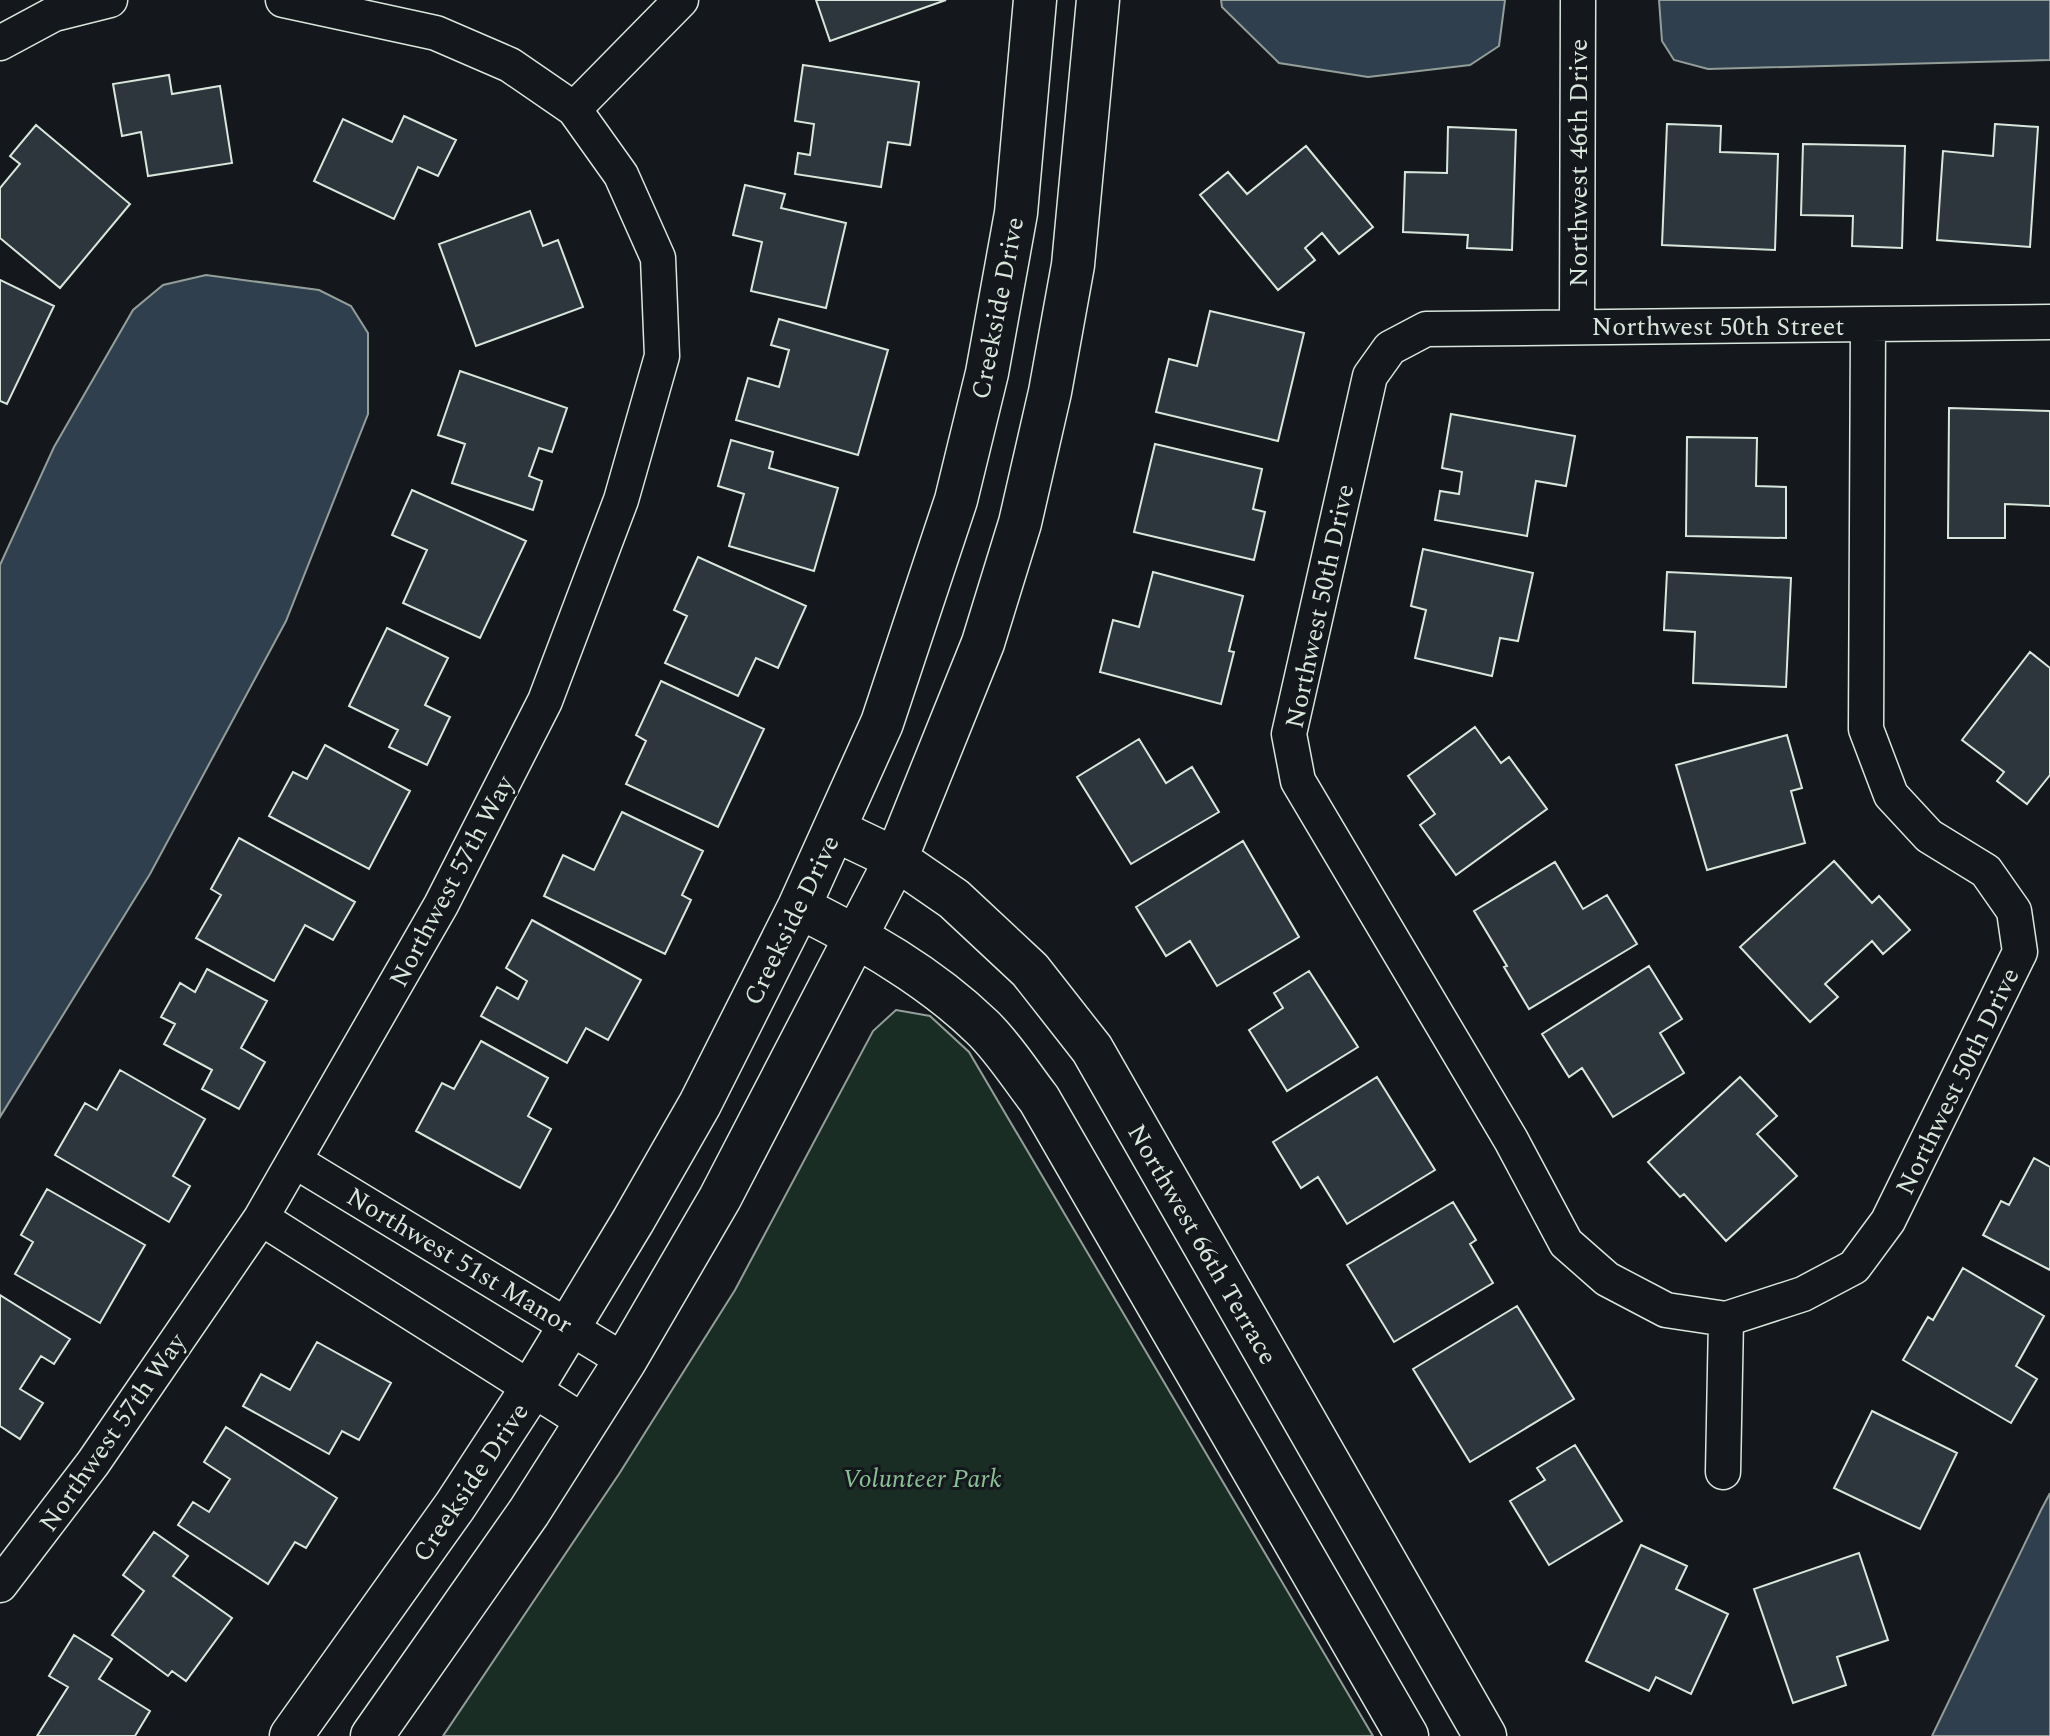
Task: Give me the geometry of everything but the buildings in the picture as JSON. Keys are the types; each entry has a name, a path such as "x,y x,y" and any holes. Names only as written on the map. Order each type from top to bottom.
{"street":[{"path":"0,43 54,14 110,0"},
{"name":"Northwest 57th Way","path":"0,1585 93,1463 261,1218 441,905 545,701 621,500 662,356 658,258 621,175 574,109 510,65 436,33 283,0"},
{"path":"574,109 681,0"},
{"name":"Creekside Drive","path":"291,1736 402,1584 532,1388 633,1221 700,1104 799,907 882,723 915,632 956,500 987,373 1016,213 1035,0"},
{"path":"372,1736 529,1512 625,1361 720,1198 896,859 983,643 1023,508 1050,392 1073,265 1098,0"},
{"name":"Northwest 46th Drive","path":"1577,327 1578,0"},
{"name":"Northwest 50th Street","path":"1390,348 1426,329 2050,322"},
{"name":"Northwest 50th Drive","path":"1390,348 1370,376 1289,734 1298,781 1511,1140 1566,1243 1607,1279 1666,1310 1726,1319 1803,1294 1854,1267 1888,1221 2020,952 2014,911 1986,871 1929,836 1891,795 1866,729 1868,325"},
{"name":"Northwest 66th Terrace","path":"835,830 896,859 954,899 1030,970 1092,1049 1485,1736"},
{"path":"799,907 858,937 920,975 984,1029 1039,1099 1407,1736"},
{"name":"Northwest 51st Manor","path":"295,1161 625,1361"},
{"path":"261,1218 586,1423"},
{"path":"1723,1472 1726,1319"}],"green space":[{"name":"Volunteer Park","path":"896,1010 930,1016 969,1052 1373,1736 443,1736 619,1474 735,1290 873,1031"}],"water":[{"path":"1221,0 1505,0 1499,46 1470,65 1368,77 1279,63 1222,7"},
{"path":"1659,0 2050,0 2050,60 1708,69 1674,60 1662,41"},
{"path":"206,275 319,290 351,306 368,333 368,414 286,621 150,874 0,1117 0,565 54,447 133,310 163,285"},
{"path":"2050,1493 2050,1736 1932,1736 2041,1510"}]}
